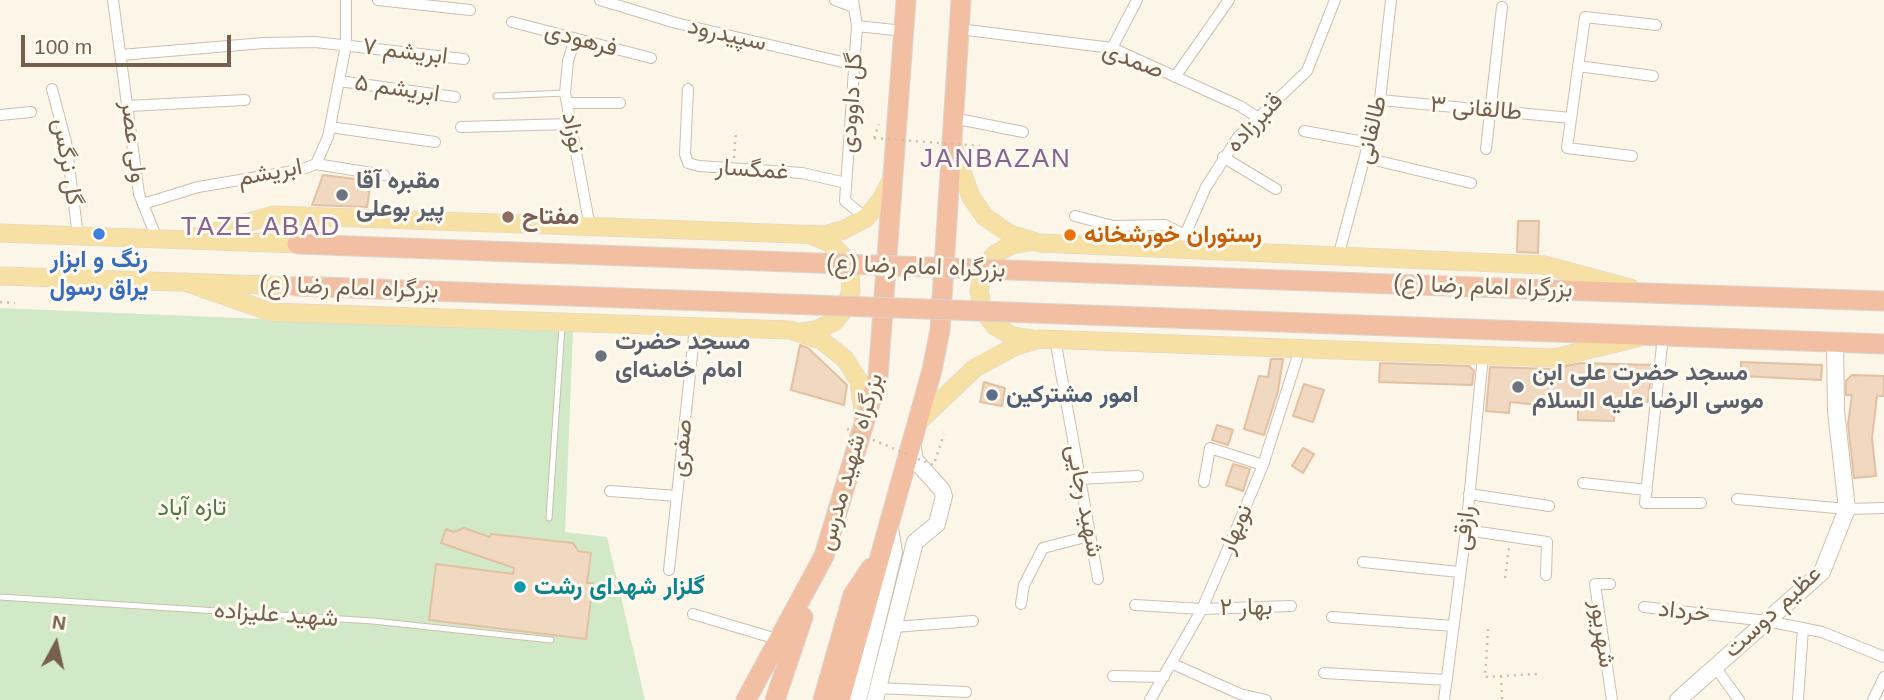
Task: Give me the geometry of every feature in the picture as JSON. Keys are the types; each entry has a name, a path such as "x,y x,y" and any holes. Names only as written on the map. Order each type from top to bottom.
{"highway":[{"name":"بزرگراه شهید مدرس","path":"746,700 824,556 854,434 880,364 906,0"},
{"path":"840,700 914,431 941,320 961,0"},
{"name":"بزرگراه امام رضا (ع)","path":"297,244 1528,289 1883,298"},
{"name":"بزرگراه امام رضا (ع)","path":"295,286 1884,344"},
{"path":"775,700 824,556"},
{"path":"823,700 853,595 878,559"}],"main road":[{"name":"بزرگراه امام رضا (ع)","path":"953,128 960,169 981,213 1004,230 1040,243 1186,243 1338,257 1544,265 1647,293"},
{"path":"802,235 839,232 866,218 885,194 895,164"},
{"name":"بزرگراه امام رضا (ع)","path":"185,240 274,215 802,235"},
{"name":"بزرگراه امام رضا (ع)","path":"0,233 297,244"},
{"path":"793,331 816,330 834,322 846,306 852,287 849,267 839,251 822,239 802,235"},
{"path":"1040,243 1015,243 994,255 981,275 979,295 985,314 998,329 1016,337 1050,339"},
{"name":"بزرگراه امام رضا (ع)","path":"0,276 295,286"},
{"name":"بزرگراه امام رضا (ع)","path":"185,282 271,312 793,331"},
{"path":"793,331 831,346 852,368 864,404 854,434"},
{"name":"بزرگراه امام رضا (ع)","path":"914,431 975,368 1016,346 1050,339 1554,358 1654,336"}],"street":[{"name":"ولی عصر","path":"113,0 139,194 157,239"},
{"name":"ابریشم","path":"144,204 198,187 300,170 316,164 330,127 346,45 346,0"},
{"path":"378,0 470,10"},
{"name":"سپیدرود","path":"601,0 633,5 855,65"},
{"path":"835,0 853,3 857,26"},
{"path":"1112,48 1137,0"},
{"path":"1175,77 1229,0"},
{"name":"قنبرزاده","path":"1186,243 1193,210 1223,157 1257,117 1307,71 1335,0"},
{"name":"طالقانی","path":"1338,257 1380,100 1391,0"},
{"path":"1486,149 1502,7"},
{"path":"1632,156 1567,148 1585,17 1656,25"},
{"name":"فرهودی","path":"512,22 651,58"},
{"name":"گل داوودی","path":"866,218 845,201 857,26 904,31"},
{"name":"صمدی","path":"959,29 1112,48 1257,117"},
{"name":"نوزاد","path":"575,39 568,61 566,98 590,227"},
{"name":"ابریشم ۷","path":"121,55 264,43 314,42 464,59"},
{"path":"1578,66 1653,76"},
{"name":"ابریشم ۵","path":"339,81 455,97"},
{"name":"گل نرگس","path":"51,89 66,142 78,236"},
{"name":"غمگسار","path":"688,89 685,154 688,163 802,173 846,183"},
{"path":"566,98 620,103"},
{"path":"128,106 245,100"},
{"name":"طالقانی ۳","path":"1380,100 1571,118"},
{"path":"0,114 31,112"},
{"path":"461,127 570,124"},
{"path":"330,127 435,142"},
{"path":"953,128 1023,132"},
{"path":"1304,131 1369,143"},
{"path":"1223,157 1276,189"},
{"path":"1366,158 1471,183"},
{"path":"316,164 384,175"},
{"path":"1075,216 1113,226 1165,225 1186,243"},
{"name":"صفری","path":"669,570 695,327"},
{"path":"1654,336 1645,503 1700,503"},
{"name":"شهید رجایی","path":"1050,339 1089,536 1094,547 1098,579"},
{"name":"عظیم دوست","path":"1678,700 1822,572 1847,509 1836,411 1835,342"},
{"name":"نوبهار","path":"1150,700 1202,609 1263,465 1300,349"},
{"name":"رازقی","path":"1444,700 1466,530 1483,356"},
{"path":"914,431 914,457 944,496 937,524 915,542 877,694 966,692"},
{"path":"1204,482 1210,448 1263,465"},
{"path":"1079,480 1138,476"},
{"path":"1583,483 1647,490"},
{"path":"610,491 677,496"},
{"path":"1469,494 1549,506"},
{"path":"1737,499 1847,509 1883,505"},
{"path":"858,700 895,549 888,521"},
{"path":"1466,530 1547,542 1546,575"},
{"path":"1021,604 1024,585 1043,548 1089,536"},
{"path":"1363,562 1459,572"},
{"name":"شهریور","path":"1610,584 1595,584 1612,700"},
{"name":"بهار ۲","path":"1135,605 1202,609 1291,606"},
{"name":"خرداد","path":"1644,607 1767,621 1803,628 1822,632 1884,657"},
{"path":"692,614 780,640"},
{"path":"1332,617 1454,626"},
{"path":"894,627 973,621"},
{"path":"1798,700 1803,628"},
{"path":"1173,663 1240,694 1266,700"},
{"path":"1715,667 1739,700"},
{"path":"1324,673 1447,680"},
{"path":"1113,676 1164,677"},
{"path":"1873,700 1884,677"}],"lane":[{"path":"496,96 566,98"},
{"path":"549,518 562,322"},
{"name":"شهید علیزاده","path":"0,597 373,621 551,640"}],"path":[{"path":"733,168 736,130"},
{"path":"874,138 980,146 978,173"},
{"path":"0,302 15,303"},
{"path":"854,434 933,465 944,434"},
{"path":"1505,578 1510,537"},
{"path":"1488,629 1485,677 1538,674"},
{"path":"1501,676 1503,700"}],"green space":[{"name":"تازه آباد","path":"0,308 573,332 565,532 607,537 645,700 0,700"}],"building":[{"name":"مقبره آقا پیر بوعلی","path":"323,175 371,181 367,207 312,205"},
{"path":"1518,221 1539,221 1538,253 1517,252"},
{"path":"800,345 808,348 847,385 844,405 791,390"},
{"path":"1271,359 1283,359 1278,391 1264,435 1244,429 1259,376 1268,377"},
{"path":"1741,362 1822,365 1821,380 1741,376"},
{"path":"1380,363 1469,366 1474,371 1472,385 1379,382"},
{"path":"1580,363 1652,365 1648,402 1614,402 1614,421 1578,420 1578,409 1510,402 1509,413 1486,411 1490,367 1554,369"},
{"path":"1852,375 1884,376 1884,396 1877,396 1872,438 1876,476 1854,478 1848,424 1852,395 1846,395 1846,381"},
{"name":"امور مشترکین","path":"984,382 1005,388 1002,406 980,402"},
{"path":"1304,384 1324,390 1313,422 1293,416"},
{"path":"1217,425 1233,430 1228,445 1212,440"},
{"path":"1303,448 1314,454 1303,473 1292,466"},
{"path":"1233,464 1250,469 1243,491 1226,485"},
{"path":"464,528 490,537 491,534 573,543 578,551 591,553 587,583 593,583 586,639 429,620 436,564 513,574 514,568 441,543 446,529 454,532"}],"place":[{"name":"مقبره آقا پیر بوعلی","path":"342,195"},
{"name":"مفتاح","path":"508,217"},
{"name":"رنگ و ابزار یراق رسول","path":"99,234"},
{"name":"رستوران خورشخانه","path":"1070,235"},
{"name":"مسجد حضرت امام خامنه‌ای","path":"601,356"},
{"name":"مسجد حضرت علی ابن موسی الرضا علیه السلام","path":"1518,387"},
{"name":"امور مشترکین","path":"992,395"},
{"name":"گلزار شهدای رشت","path":"520,587"}],"district":[{"name":"JANBAZAN","path":"996,160"},
{"name":"TAZE ABAD","path":"261,228"}]}
